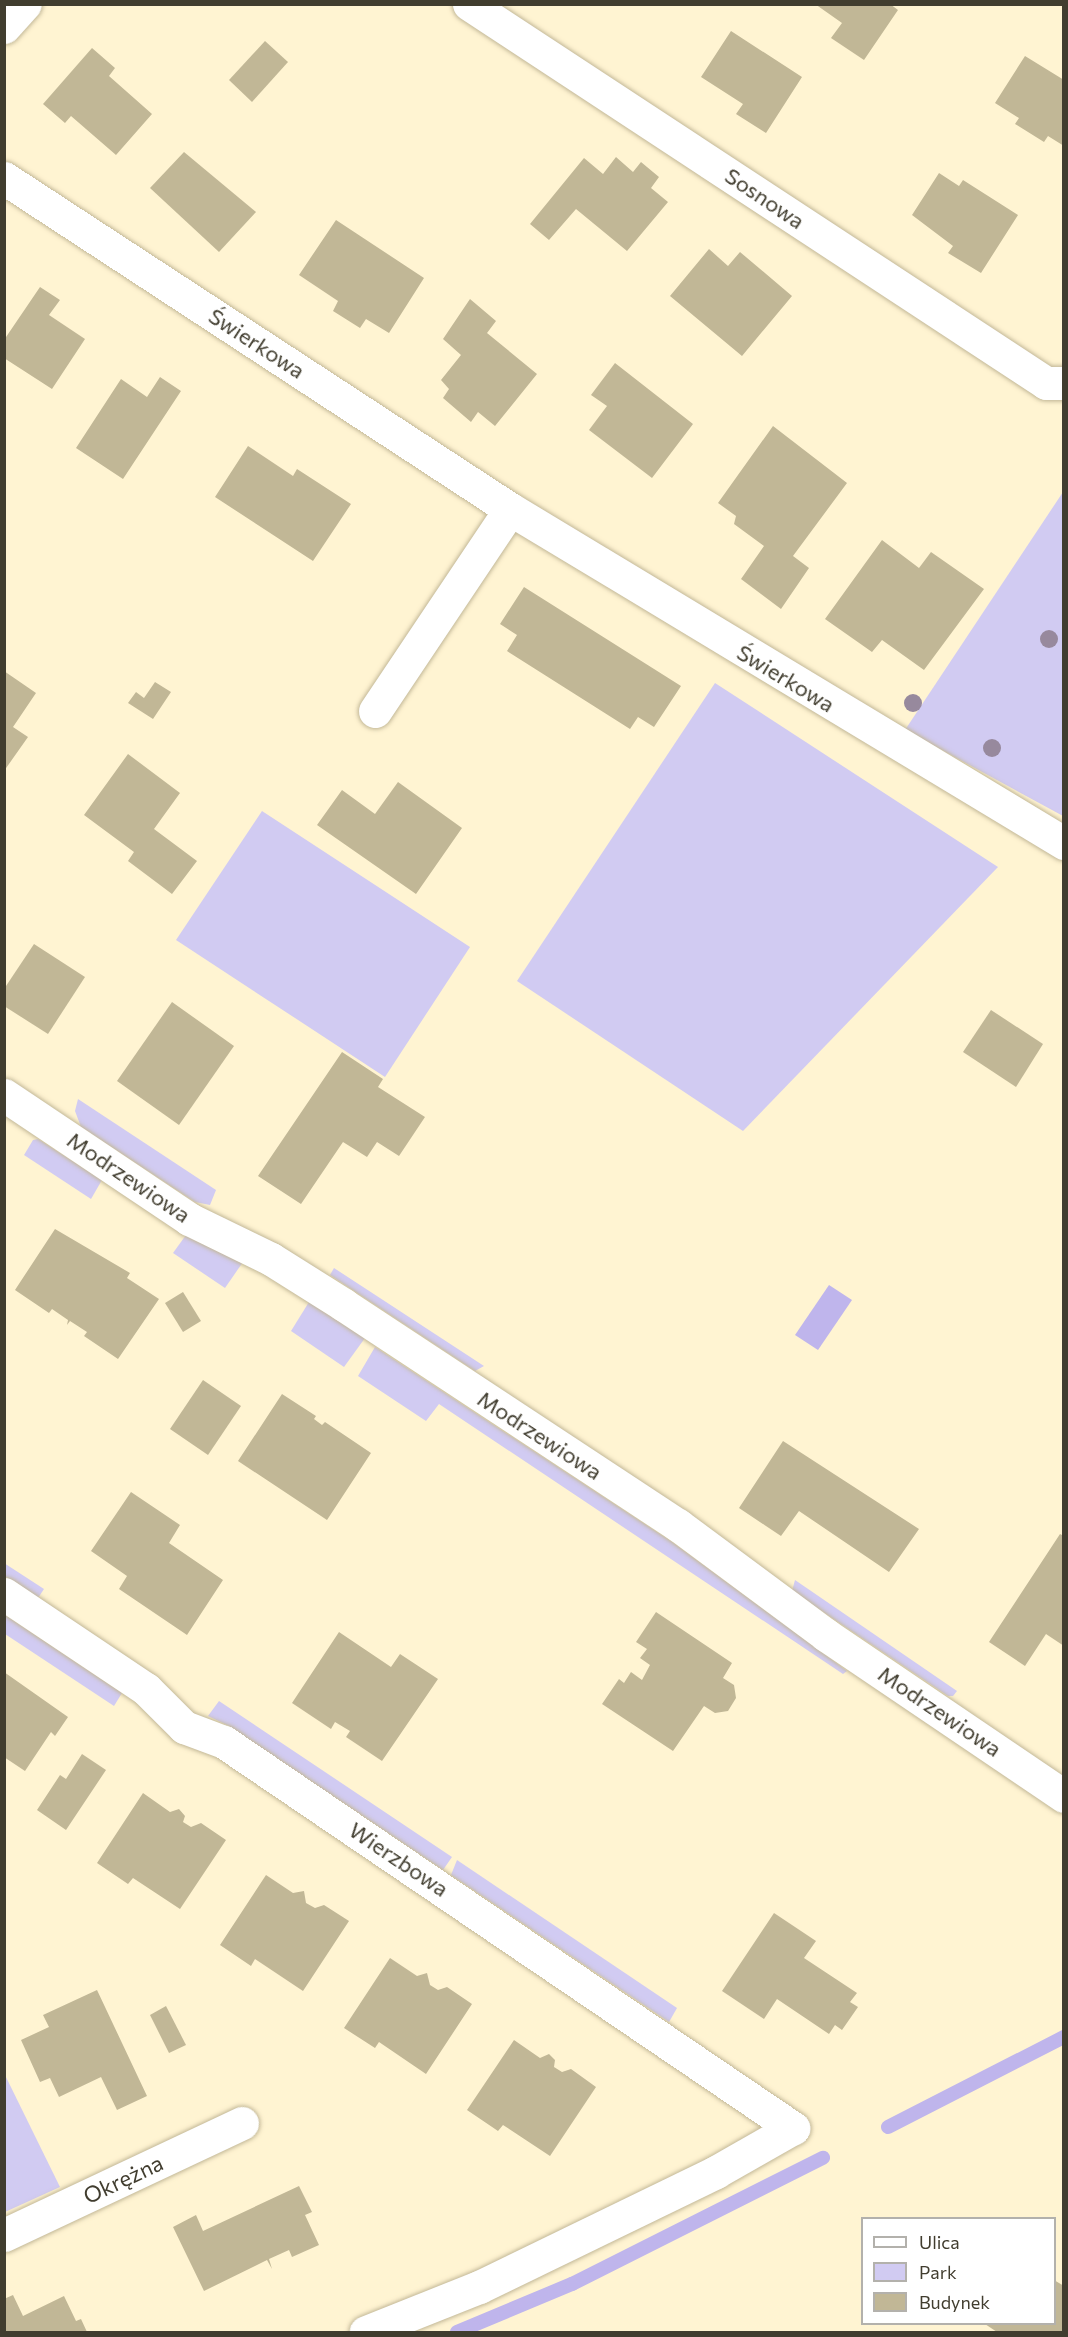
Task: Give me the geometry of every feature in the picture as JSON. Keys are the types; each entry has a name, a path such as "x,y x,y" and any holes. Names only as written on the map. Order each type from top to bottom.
{"street":[{"path":"4,27 25,4"},
{"name":"Sosnowa","path":"469,4 1046,383 1064,383"},
{"name":"Świerkowa","path":"4,178 510,509 1064,843"},
{"path":"375,711 510,509"},
{"name":"Modrzewiowa","path":"4,1095 189,1219 270,1259 678,1525 826,1635 1064,1796"},
{"name":"Wierzbowa","path":"4,1594 146,1689 184,1727 224,1742 793,2128 716,2172 479,2287 366,2332"},
{"name":"Okrężna","path":"4,2235 242,2123"}],"green space":[{"path":"1063,492 1063,816 905,730"},
{"path":"715,683 998,867 743,1131 517,981"},
{"path":"262,811 470,947 385,1077 176,940"},
{"path":"78,1099 216,1190 210,1205 195,1202 81,1127 75,1111"},
{"path":"38,1139 102,1180 91,1199 24,1155 33,1140"},
{"path":"186,1235 243,1262 225,1288 173,1253"},
{"path":"334,1268 484,1366 475,1371 330,1275"},
{"path":"309,1302 365,1338 344,1367 291,1331"},
{"path":"375,1347 672,1542 847,1671 843,1674 439,1404 426,1421 358,1376"},
{"path":"4,1563 44,1589 38,1598 5,1576"},
{"path":"795,1580 957,1691 953,1696 948,1696 792,1591"},
{"path":"5,1615 122,1693 114,1706 5,1634"},
{"path":"219,1701 452,1857 443,1870 229,1726 208,1716"},
{"path":"457,1860 677,2008 669,2022 451,1875"},
{"path":"4,2073 60,2187 5,2212 4,2212"}],"shaded area":[{"path":"829,1285 852,1300 818,1350 795,1335"}],"building":[{"path":"815,4 890,4 898,10 864,60 831,38 842,23"},
{"path":"731,31 802,77 766,133 736,114 743,104 701,77"},
{"path":"265,41 288,62 252,102 229,80"},
{"path":"92,48 115,68 109,76 152,114 116,155 71,116 65,123 43,104"},
{"path":"1025,56 1064,80 1064,146 1048,136 1044,142 1015,124 1019,118 995,103"},
{"path":"184,152 256,212 219,252 150,188"},
{"path":"616,157 633,172 641,162 659,177 651,188 668,202 627,251 576,209 549,240 530,224 584,158 603,174"},
{"path":"939,173 959,186 963,180 1018,215 981,273 948,253 953,246 912,215"},
{"path":"336,220 424,278 389,333 366,319 360,328 333,311 338,301 299,275"},
{"path":"709,249 728,266 740,252 792,296 742,356 670,296"},
{"path":"40,287 60,300 49,315 85,339 52,389 4,358 4,340"},
{"path":"470,299 496,321 487,333 537,374 495,426 478,412 471,422 443,398 449,389 441,380 461,355 443,339"},
{"path":"615,363 693,424 652,478 589,430 607,406 591,395"},
{"path":"160,377 181,391 123,479 76,448 121,379 147,397"},
{"path":"773,426 847,483 793,556 809,568 781,609 741,579 764,546 734,524 736,516 718,503"},
{"path":"248,446 293,476 297,469 351,504 313,561 215,497"},
{"path":"882,540 919,568 931,552 984,589 924,670 882,640 872,652 825,619"},
{"path":"524,587 681,686 654,727 638,717 630,729 507,651 517,635 500,624"},
{"path":"4,671 36,693 13,727 28,737 4,771"},
{"path":"155,682 171,692 153,719 128,703 136,692 144,698"},
{"path":"128,754 180,793 154,829 197,861 172,894 128,861 134,852 84,815"},
{"path":"398,782 462,828 416,894 317,825 342,790 375,814"},
{"path":"34,944 85,977 48,1034 4,1006 4,989"},
{"path":"172,1002 234,1046 179,1125 117,1081"},
{"path":"991,1010 1043,1044 1016,1087 963,1052"},
{"path":"342,1052 383,1079 378,1087 425,1117 399,1156 377,1142 367,1157 343,1142 301,1204 258,1176"},
{"path":"55,1229 130,1273 127,1278 159,1299 118,1359 84,1336 87,1332 70,1321 67,1325 68,1320 52,1309 49,1313 15,1290"},
{"path":"183,1292 201,1321 183,1332 165,1303"},
{"path":"203,1380 241,1406 208,1455 170,1429"},
{"path":"282,1394 316,1416 314,1419 322,1425 325,1422 371,1453 327,1520 238,1461"},
{"path":"783,1441 919,1529 889,1572 799,1511 781,1536 739,1508"},
{"path":"131,1492 180,1525 169,1543 223,1580 187,1635 119,1589 127,1576 91,1551"},
{"path":"1060,1534 1064,1536 1064,1646 1046,1634 1025,1666 989,1642"},
{"path":"656,1612 732,1663 723,1678 734,1685 736,1698 728,1711 715,1713 704,1706 673,1751 602,1704 619,1679 624,1683 631,1672 642,1680 650,1665 640,1658 647,1649 636,1642"},
{"path":"339,1632 391,1667 400,1654 438,1679 382,1761 346,1737 350,1731 335,1722 331,1729 292,1703"},
{"path":"4,1672 68,1717 55,1736 51,1732 25,1771 4,1757"},
{"path":"82,1754 106,1770 66,1830 37,1810 60,1775 66,1779"},
{"path":"143,1793 170,1812 179,1809 185,1816 183,1822 191,1827 201,1823 226,1840 180,1909 133,1878 128,1884 97,1863"},
{"path":"266,1875 293,1893 304,1891 306,1903 315,1908 324,1905 349,1921 303,1991 255,1959 251,1966 220,1945"},
{"path":"774,1913 816,1941 804,1958 857,1993 850,2002 858,2007 842,2030 835,2025 829,2034 777,1999 764,2019 722,1991"},
{"path":"390,1958 417,1976 427,1973 430,1985 438,1990 447,1987 472,2004 426,2074 379,2042 375,2048 344,2028"},
{"path":"97,1990 147,2096 117,2110 101,2077 59,2097 50,2078 40,2082 21,2040 49,2027 43,2015"},
{"path":"166,2006 186,2045 169,2053 150,2015"},
{"path":"514,2040 540,2058 549,2054 555,2060 554,2067 562,2072 571,2069 596,2087 550,2156 503,2125 498,2131 467,2110"},
{"path":"299,2186 312,2212 305,2215 319,2245 292,2257 289,2250 269,2259 272,2269 267,2260 204,2291 173,2227 196,2215 203,2231"},
{"path":"1056,2281 1064,2286 1064,2332 997,2332 986,2325 1056,2325"},
{"path":"13,2295 23,2316 64,2296 76,2321 81,2319 87,2332 4,2332 4,2299"}],"waterway":[{"path":"888,2127 1064,2037"},
{"path":"457,2332 572,2284 823,2158"}]}
